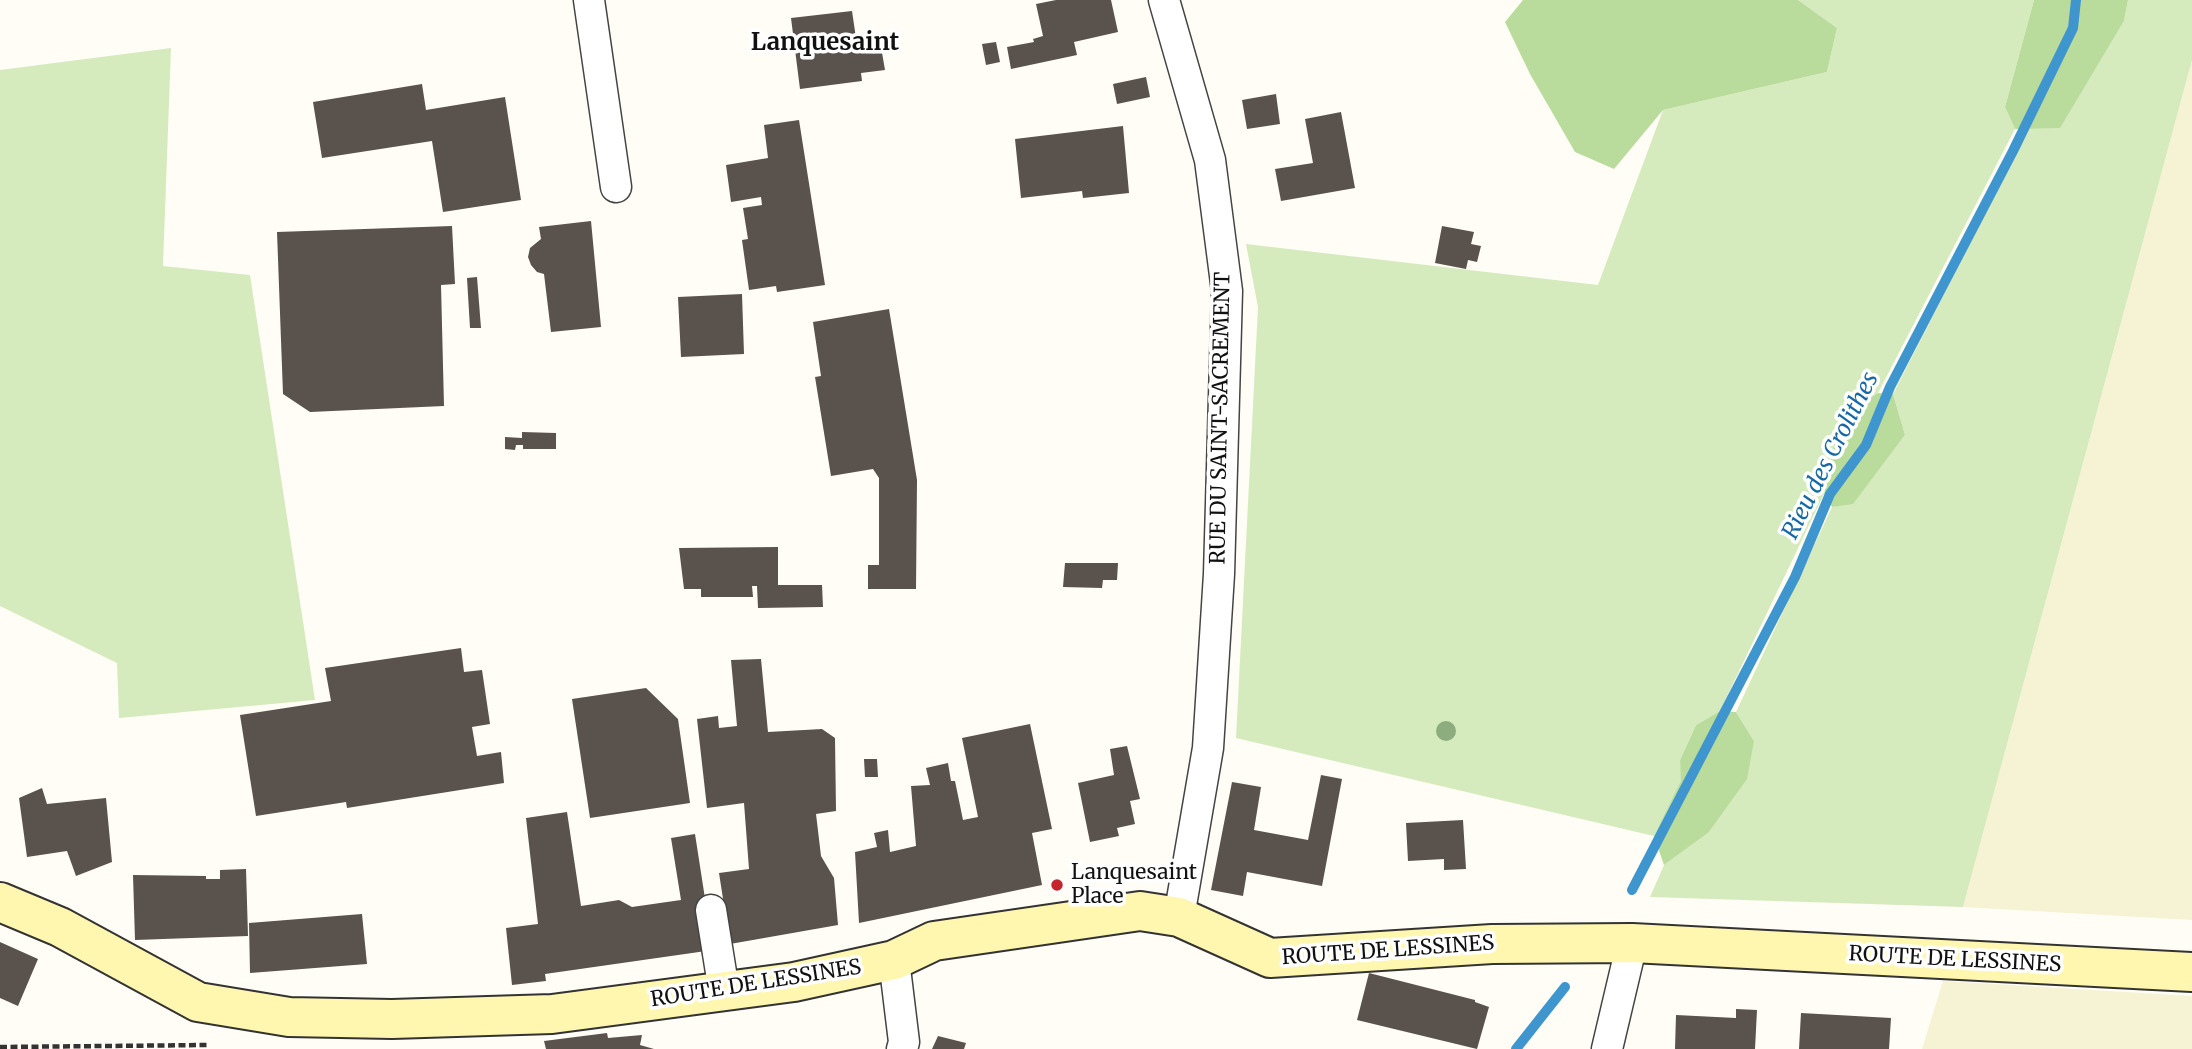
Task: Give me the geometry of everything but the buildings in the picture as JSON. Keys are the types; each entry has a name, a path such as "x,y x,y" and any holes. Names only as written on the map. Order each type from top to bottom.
{"main road":[{"name":"ROUTE DE LESSINES","path":"0,902 60,927 198,1002 289,1017 392,1019 552,1014 794,982 894,960 934,941 1140,911 1179,917 1270,958 1492,944 1632,943 2192,972"}],"street":[{"path":"589,0 616,187"},
{"name":"RUE DU SAINT-SACREMENT","path":"1164,0 1210,160 1227,291 1218,587 1208,748 1179,917"},
{"path":"711,910 723,992"},
{"path":"1607,1049 1632,943"},
{"path":"894,960 904,1042 902,1049"}],"path":[{"path":"0,1047 163,1044"}],"shaded area":[{"path":"2192,60 2192,920 1963,907"},
{"path":"1943,981 2192,996 2192,1049 1922,1049"}],"green space":[{"path":"1523,0 1798,0 1837,28 1827,72 1663,110 1614,169 1575,152 1530,74 1505,22"},
{"path":"1798,0 2034,0 2005,107 2015,129 1878,393 1855,407 1834,444 1824,494 1720,711 1696,725 1680,760 1682,781 1654,836 1236,738 1258,307 1246,244 1598,285 1663,110 1827,72 1837,28"},
{"path":"2034,0 2128,0 2124,21 2060,128 2015,129 2005,107"},
{"path":"2128,0 2192,0 2192,60 1963,907 1650,897 1664,865 1708,833 1754,741 1736,712 1832,507 1853,503 1905,435 1893,394 2029,128 2060,127 2124,21"},
{"path":"171,48 163,266 250,275 315,700 119,718 117,663 0,606 0,70"},
{"path":"1878,393 1893,394 1905,435 1853,504 1832,507 1824,494 1834,444 1855,407"},
{"path":"1720,711 1736,712 1754,741 1747,779 1708,833 1664,865 1654,836 1681,781 1680,760 1696,725"}],"waterway":[{"name":"Rieu des Crolithes","path":"1632,890 1795,577 1830,494 1866,445 1890,387 2013,151 2073,28 2076,0"},
{"name":"Rieu des Crolithes","path":"1516,1049 1565,987"}],"place":[{"name":"Lanquesaint Place","path":"1057,885"}],"district":[{"name":"Lanquesaint","path":"825,43"}]}
